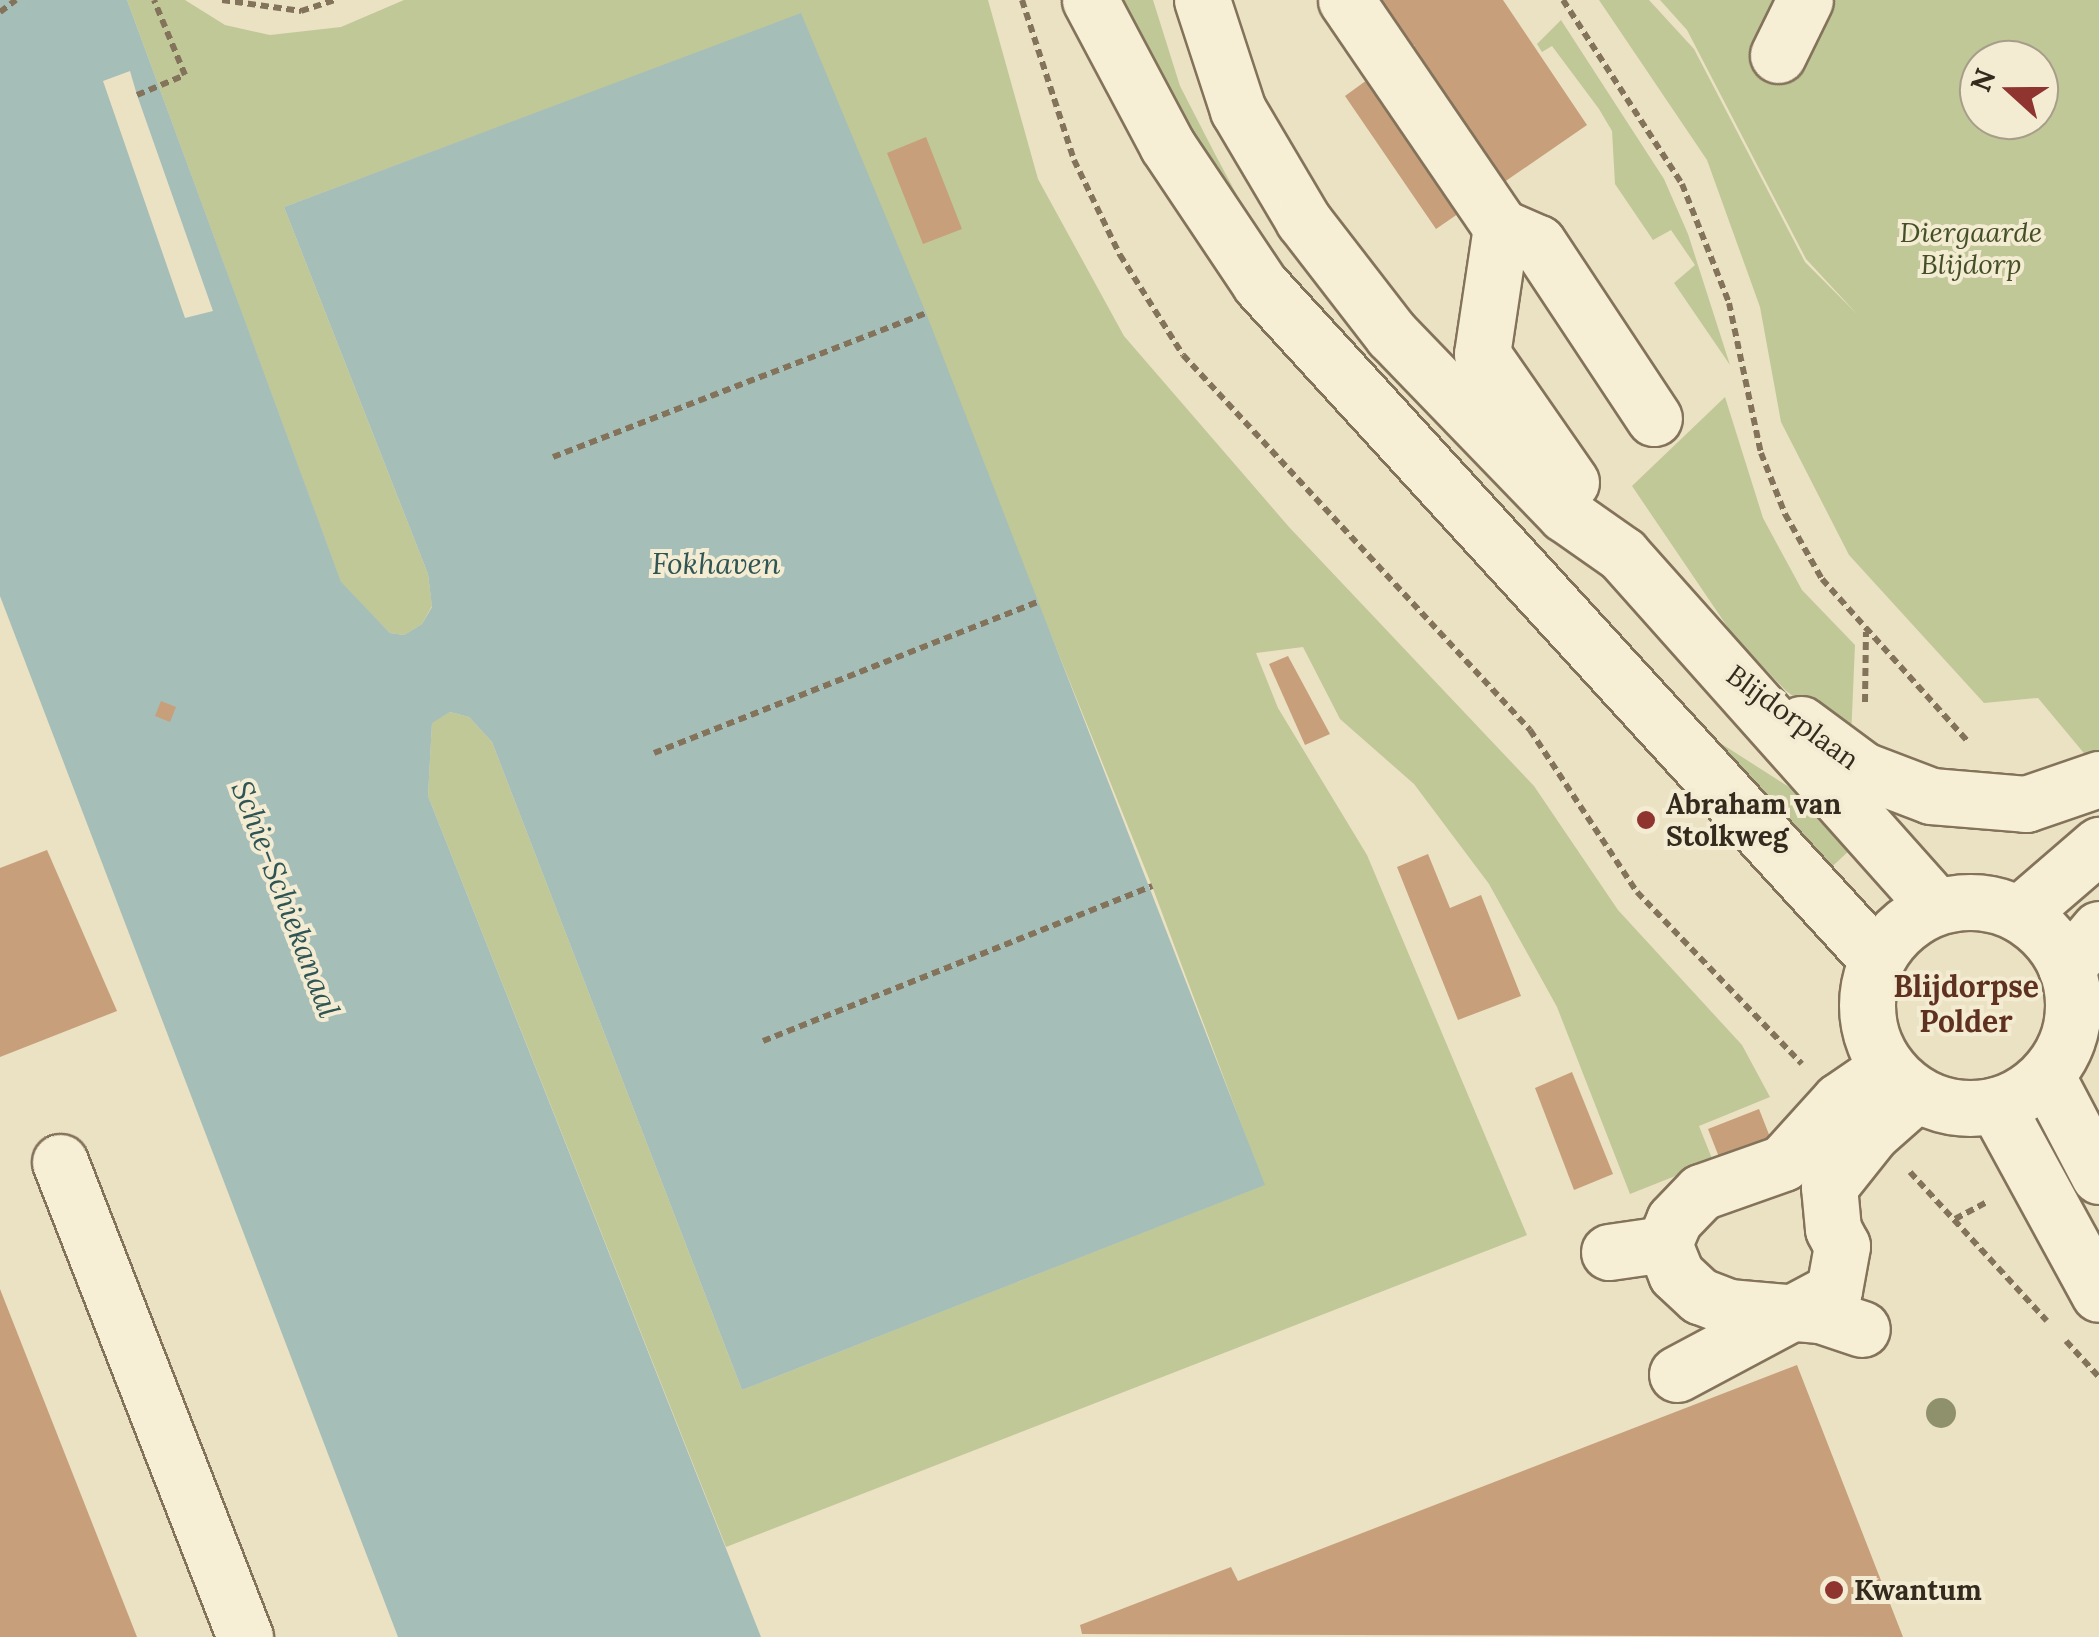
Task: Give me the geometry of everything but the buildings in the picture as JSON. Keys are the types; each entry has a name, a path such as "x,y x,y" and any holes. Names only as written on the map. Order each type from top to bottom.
{"street":[{"path":"1090,0 1167,145 1260,284 1876,958"},
{"path":"1202,0 1238,110 1303,220 1392,335 1565,514 1622,554"},
{"path":"1346,0 1502,228 1538,243 1654,418"},
{"path":"1778,55 1805,0"},
{"path":"1502,228 1482,354 1622,554 1936,906"},
{"name":"Blijdorplaan","path":"1718,662 1864,770 1931,796 2026,804 2099,779"},
{"path":"2020,914 2099,845"},
{"path":"1979,901 2020,914 2082,948 2071,1024 2046,1075 1996,1105 1969,1109 1902,1081 1866,1014 1876,958 1892,936 1936,906 1979,901"},
{"path":"2046,1075 2099,1176"},
{"path":"1819,1160 1842,1246 1871,1316 1728,1307 1700,1296 1676,1274 1664,1244 1674,1220 1701,1192 1783,1163 1819,1160 1856,1117 1902,1081"},
{"path":"1996,1105 2099,1294"},
{"path":"60,1162 245,1637"},
{"path":"1609,1252 1664,1244"},
{"path":"1677,1374 1834,1290 1842,1246"}],"path":[{"path":"0,12 16,0"},
{"path":"138,95 185,75 154,0"},
{"path":"222,0 284,10 335,0"},
{"path":"313,7 322,0"},
{"path":"1022,0 1074,160 1120,254 1183,355 1530,730 1637,892 1955,1219 2099,1376"},
{"path":"1563,0 1682,184 1730,303 1761,453 1822,579 2026,804"},
{"path":"553,457 926,312"},
{"path":"654,753 1040,601"},
{"path":"763,1040 1152,886"}],"green space":[{"path":"127,0 185,0 225,25 270,35 341,27 404,0 988,0 1038,179 1124,336 1289,527 1534,786 1618,910 1742,1045 1770,1097 1699,1126 1713,1161 1630,1194 1557,1007 1489,884 1414,784 1340,719 1303,647 1256,653 1278,708 1367,855 1527,1235 726,1547 428,796 432,722 450,712 469,717 492,742 742,1390 1264,1185 1152,886 801,14 284,207 428,574 432,606 422,624 404,635 390,633 341,583"},
{"path":"1123,0 1153,0 1180,86 1216,156 1260,238 1319,315 1703,732 1803,796 1852,848 1822,876 1324,344 1163,93"},
{"name":"Diergaarde Blijdorp","path":"1599,0 1649,0 1694,49 1805,262 1857,314 1806,259 1687,30 1660,0 2099,0 2099,752 2088,758 2038,698 1984,703 1849,555 1781,422 1760,307 1707,160"},
{"path":"1561,20 1664,179 1688,234 1730,365 1674,283 1695,265 1671,230 1653,240 1615,184 1612,131 1599,109 1552,46 1542,52 1537,44"},
{"path":"1725,397 1763,518 1802,590 1855,645 1851,738 1786,691 1733,635 1632,486"}],"water":[{"path":"0,0 127,0 341,582 390,633 404,635 422,624 432,607 428,574 284,207 801,13 926,313 1265,1185 742,1390 492,742 469,717 450,712 432,723 428,796 761,1637 398,1637 0,596"}],"pier":[{"path":"130,71 213,311 185,318 103,81"}],"place":[{"name":"Abraham van Stolkweg","path":"1646,820"},
{"name":"Kwantum","path":"1834,1590"}],"district":[{"name":"Blijdorpse Polder","path":"1966,1003"}],"water label":[{"name":"Fokhaven","path":"716,563"},
{"name":"Schie-Schiekanaal","path":"286,899"}]}
